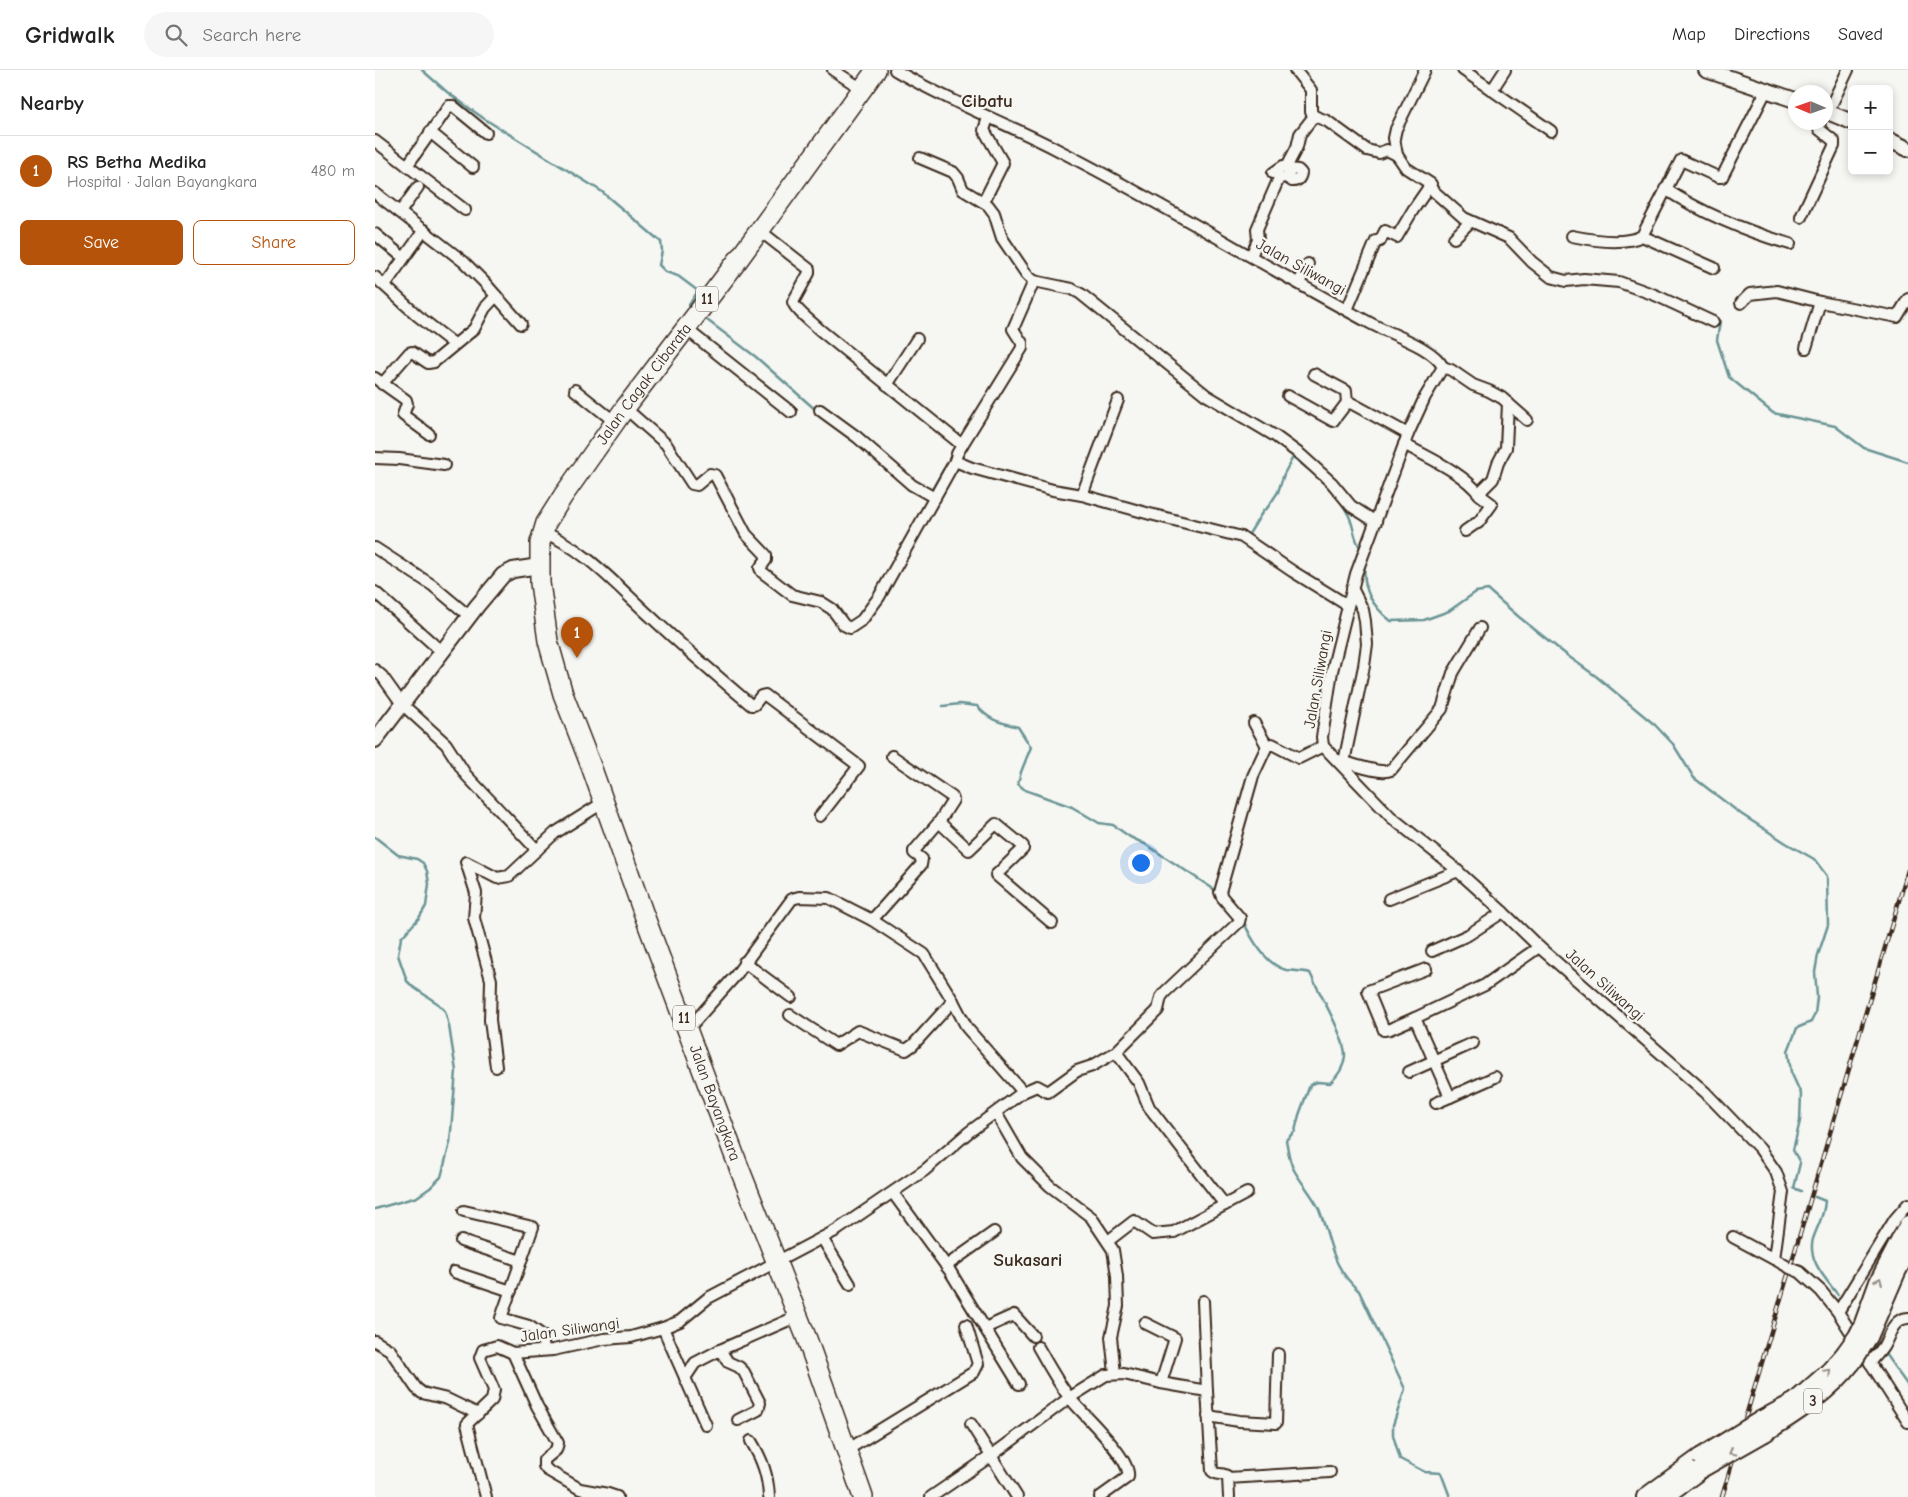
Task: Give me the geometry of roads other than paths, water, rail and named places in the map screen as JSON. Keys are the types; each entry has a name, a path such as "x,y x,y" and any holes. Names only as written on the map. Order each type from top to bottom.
{"highway":[{"name":"Jalan Cagak Cibarata","path":"543,532 563,496 620,415 738,260 876,70"},
{"name":"Jalan Bayangkara","path":"543,532 540,543 539,566 544,617 552,658 568,708 738,1165 798,1316 863,1497"}],"main road":[{"name":"3","path":"1865,1331 1878,1282 1908,1224"},
{"name":"3","path":"1645,1497 1763,1426 1829,1371 1849,1358 1857,1336 1865,1331 1908,1251"},
{"name":"3","path":"1664,1497 1699,1464"}],"street":[{"path":"833,70 862,89"},
{"name":"Jalan Siliwangi","path":"895,70 925,88 1057,149 1114,179 1347,310 1439,359 1443,367 1425,396 1406,439 1352,588 1332,671 1322,737 1323,746 1341,761 1371,798 1391,817 1458,871 1539,947 1705,1092 1760,1149 1776,1172 1783,1192 1774,1258"},
{"path":"1295,70 1311,90 1311,112 1314,116 1327,121 1367,150 1379,153 1387,150 1397,155 1407,168 1470,222 1509,238 1532,262 1551,277 1566,281 1584,279 1619,282 1655,295 1713,322"},
{"path":"1397,155 1394,138 1396,129 1425,70"},
{"path":"1463,70 1551,131"},
{"path":"1492,90 1505,70"},
{"path":"1706,70 1788,98"},
{"path":"1833,100 1849,70"},
{"path":"1573,236 1601,240 1635,239 1641,236 1681,160 1721,177 1766,90"},
{"path":"407,166 447,108 451,106 486,133"},
{"path":"1251,256 1258,240 1257,232 1265,207 1279,178 1287,171 1300,134 1314,116"},
{"path":"1833,117 1848,121"},
{"path":"983,201 1003,166 984,130 988,118"},
{"path":"1801,217 1834,146 1834,141 1819,130"},
{"path":"430,132 473,167"},
{"path":"375,141 465,210"},
{"path":"1893,142 1908,149"},
{"path":"920,158 953,172 967,194 983,201 993,213 1003,238 1027,275 1034,281 1081,294 1206,395 1275,436 1301,455 1332,483 1351,506 1376,522"},
{"path":"1273,173 1283,166 1287,171"},
{"path":"1347,310 1376,241 1380,241 1385,231 1397,237 1430,186"},
{"path":"400,212 418,187"},
{"path":"1665,189 1707,214 1757,234 1790,244"},
{"path":"375,193 464,262 521,324"},
{"path":"1456,235 1470,222"},
{"path":"424,230 379,282 417,316 454,344"},
{"path":"759,230 809,269 809,273 793,305 820,330 962,445"},
{"path":"375,234 399,254"},
{"path":"1641,236 1714,268"},
{"path":"1299,283 1308,264"},
{"path":"575,390 666,444 691,484 697,485 710,474 715,474 746,534 767,556 760,568 762,572 792,595 821,602 832,609 844,625 850,628 862,620 879,597 935,498 962,445 1022,348 1013,329 1034,281"},
{"path":"1741,303 1750,294 1777,291 1870,313 1897,317 1903,307"},
{"path":"429,434 403,415 407,404 406,400 379,381 411,352 428,363 433,363 474,329 485,308 496,296"},
{"path":"1806,348 1820,302"},
{"path":"685,328 791,412"},
{"path":"887,385 917,339"},
{"path":"1443,367 1489,391 1508,403 1527,420"},
{"path":"1289,396 1333,421 1347,403 1346,391 1314,374"},
{"path":"1082,495 1118,400"},
{"path":"1347,403 1353,404 1472,484 1492,504 1478,524 1465,531"},
{"path":"1481,495 1483,489 1493,479 1498,463 1506,448 1508,403"},
{"path":"820,410 857,437 912,485 935,498"},
{"path":"375,458 444,465"},
{"path":"955,461 972,468 1053,490 1082,495 1242,537 1291,571 1347,605"},
{"path":"543,532 565,542 607,576 690,653 751,705 754,705 761,696 765,695 859,766 820,816"},
{"path":"375,548 433,585 469,616"},
{"path":"375,740 469,616 505,573 519,568 539,566"},
{"path":"1352,588 1363,610 1367,644 1364,666 1341,761 1376,771 1385,772 1391,770 1442,709 1453,673 1480,628"},
{"path":"375,592 442,652"},
{"path":"375,670 382,676 402,704 446,744 466,775 537,850"},
{"path":"1254,723 1267,746"},
{"path":"688,1029 736,975 787,905 795,898 829,898 873,920 924,954 967,1028 1023,1092 1037,1086 1048,1092 1077,1071 1092,1066 1116,1052 1158,1010 1161,997 1165,992 1238,924 1239,918 1220,892 1253,776 1267,746 1272,744 1299,758 1323,746"},
{"path":"873,920 921,865 921,859 914,854 913,850 939,822 952,801 952,798 892,756"},
{"path":"496,1067 490,1020 491,980 474,918 476,893 466,862 497,878 509,876 555,834 604,802"},
{"path":"939,822 969,850 996,824 1023,846 996,875 1052,923"},
{"path":"1389,898 1458,871"},
{"path":"1432,951 1468,935 1503,912"},
{"path":"1426,969 1368,992 1384,1030 1415,1018 1485,985 1539,947"},
{"path":"744,962 791,997"},
{"path":"790,1015 836,1045 858,1032 906,1050 913,1045 953,1001"},
{"path":"1415,1018 1450,1097"},
{"path":"1409,1072 1473,1043"},
{"path":"1116,1052 1139,1083 1149,1107 1225,1205"},
{"path":"1436,1103 1495,1077"},
{"name":"Jalan Siliwangi","path":"486,1497 467,1424 493,1400 494,1393 480,1356 488,1347 497,1346 513,1352 544,1350 604,1339 631,1337 680,1321 708,1298 837,1230 893,1193 925,1170 969,1132 1023,1092"},
{"path":"996,1113 1022,1158 1050,1186 1091,1217 1113,1250 1117,1276 1118,1306 1111,1337 1115,1373"},
{"path":"893,1193 947,1266 1019,1384"},
{"path":"1108,1240 1134,1221 1150,1233 1168,1234 1247,1193"},
{"path":"1838,1312 1895,1219 1908,1204"},
{"path":"464,1211 533,1227 501,1318 529,1326 542,1335 544,1350"},
{"path":"947,1266 994,1232"},
{"path":"822,1238 849,1284"},
{"path":"1733,1238 1795,1270 1821,1291 1838,1312 1908,1422"},
{"path":"461,1241 521,1261"},
{"path":"454,1272 511,1291"},
{"path":"1203,1301 1212,1471 1216,1474 1226,1475 1228,1478 1330,1472"},
{"path":"985,1328 1014,1315 1033,1336"},
{"path":"685,1378 695,1363 798,1316"},
{"path":"1870,1363 1882,1348 1899,1320 1908,1318"},
{"path":"1145,1323 1173,1337 1175,1340 1161,1383"},
{"path":"847,1450 974,1372 978,1364 966,1325"},
{"path":"663,1328 706,1425"},
{"path":"375,1341 390,1350 416,1388 422,1393 447,1399 478,1414"},
{"path":"1038,1348 1069,1398 1113,1446 1128,1471 1127,1477 1099,1497"},
{"path":"720,1350 728,1362 739,1367 744,1372 760,1404 758,1410 738,1420"},
{"path":"513,1352 537,1406 558,1443 556,1450 544,1460 544,1466 547,1470 580,1490 617,1497"},
{"path":"1208,1416 1239,1421 1276,1423 1278,1354"},
{"path":"931,1497 991,1456 1069,1398 1106,1376 1115,1373 1124,1374 1207,1391"},
{"path":"971,1424 1017,1497"},
{"path":"751,1441 761,1458 765,1470 769,1497"},
{"path":"1228,1478 1229,1497"}],"waterway":[{"path":"422,70 447,92 483,118 601,191 661,242 662,251 659,265 666,272 678,276 698,291 689,305 692,307"},
{"path":"1384,155 1398,164"},
{"path":"703,317 756,357 817,411"},
{"path":"1714,318 1720,321 1717,340 1729,377 1773,413 1835,426 1864,448 1908,462"},
{"path":"1246,534 1249,534 1263,511 1278,492 1284,474 1293,457 1313,473"},
{"path":"930,493 948,464"},
{"path":"1317,476 1343,505 1351,520 1361,549"},
{"path":"1365,563 1365,581 1369,596 1378,609 1391,621 1424,620 1449,611 1476,592 1488,590 1519,617 1597,677 1655,725 1673,744 1694,778 1741,814 1814,859 1827,876 1828,925 1818,955 1815,972 1817,997 1815,1014 1811,1022 1797,1028 1788,1051 1791,1072 1801,1094 1800,1121 1793,1150 1800,1163 1794,1188 1801,1191"},
{"path":"943,706 960,704 977,706 991,718 1018,727 1031,747 1018,784 1025,790 1072,807 1099,823 1113,825 1218,892"},
{"path":"375,837 398,855 417,859 423,863 427,871 429,884 426,906 419,918 401,938 398,955 407,981 445,1011 456,1071 450,1143 441,1177 417,1197 375,1209"},
{"path":"1243,920 1254,942 1272,962 1286,970 1310,973 1341,1038 1345,1056 1342,1068 1330,1083 1317,1082 1310,1085 1295,1131 1286,1140 1290,1159 1292,1167 1319,1209 1337,1262 1342,1272 1359,1291 1405,1389 1393,1425 1393,1435 1400,1459 1425,1472 1441,1473 1450,1497"},
{"path":"1815,1197 1825,1201 1822,1216 1813,1239 1813,1254 1823,1276 1838,1295"},
{"path":"1883,1351 1908,1386"},
{"path":"419,1385 437,1392"}],"railway":[{"path":"1722,1497 1908,870"}],"place":[{"name":"RS Betha Medika","path":"577,658"}],"district":[{"name":"Cibatu","path":"987,101"},
{"name":"Sukasari","path":"1028,1260"}]}
